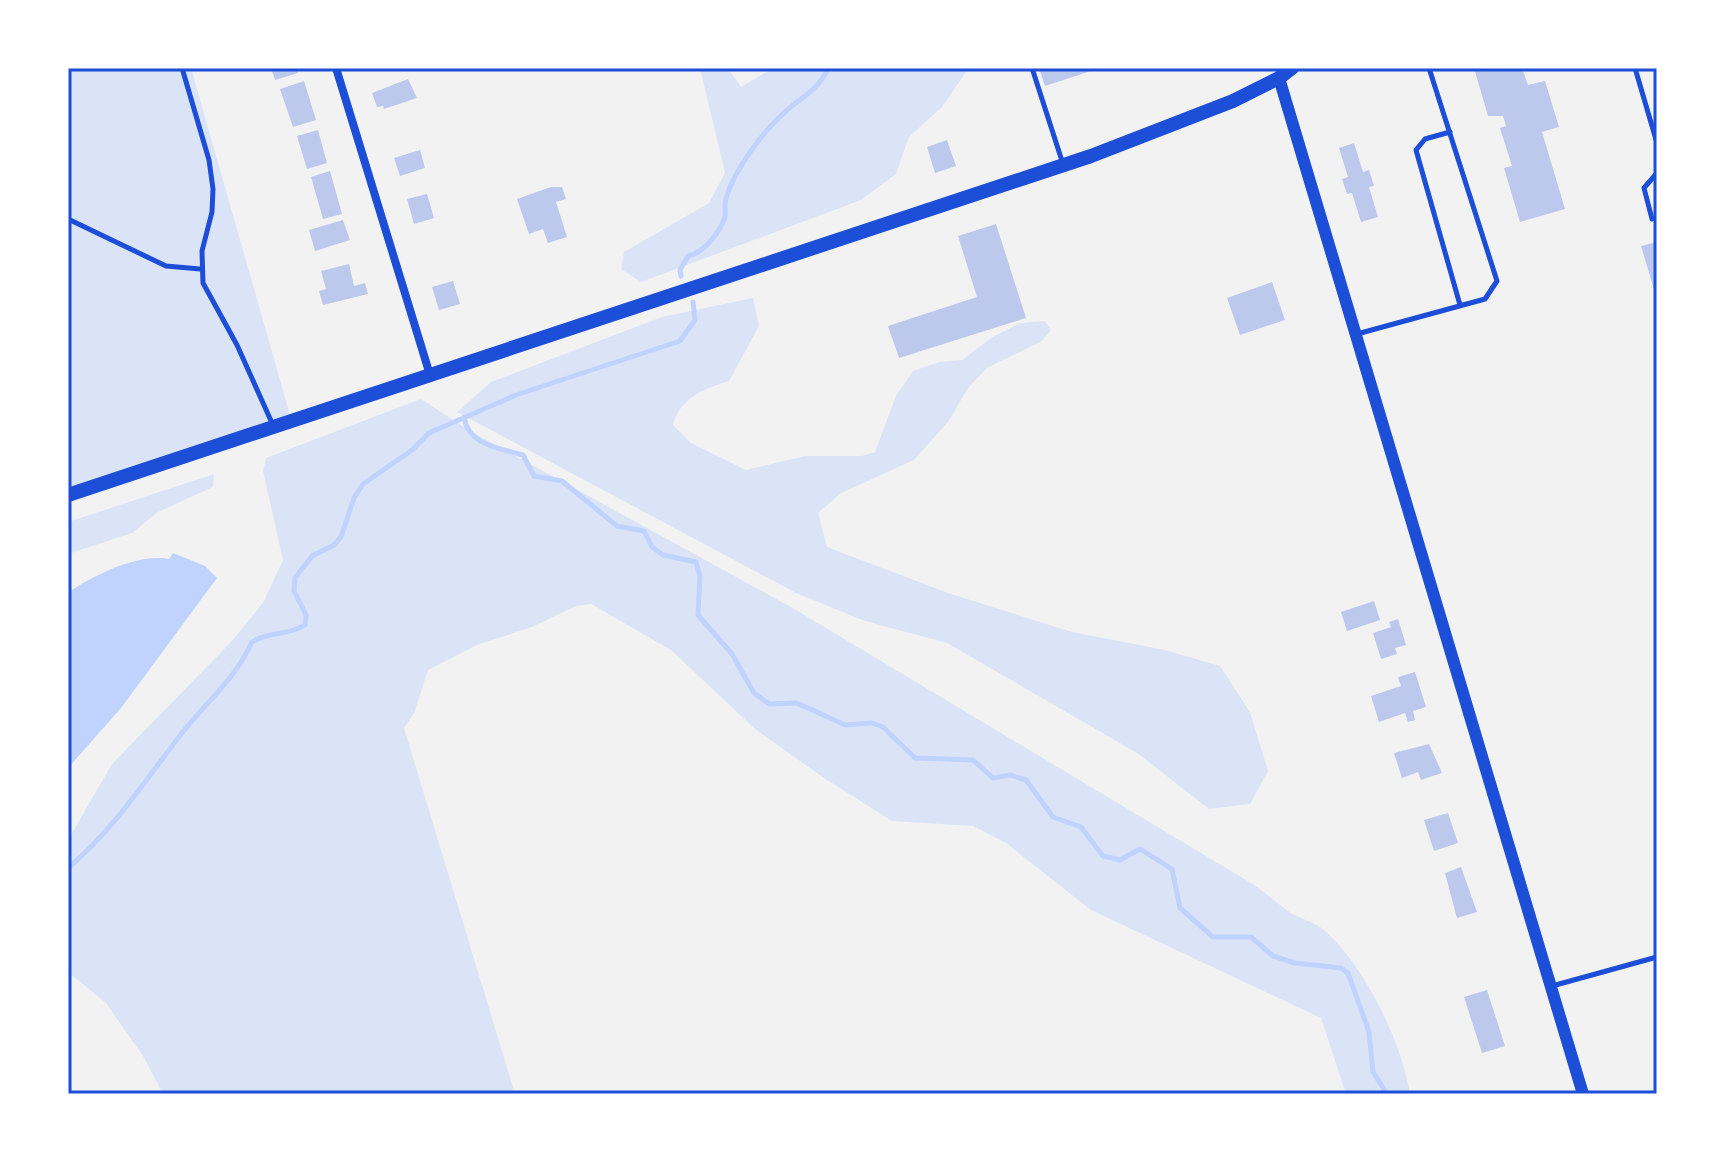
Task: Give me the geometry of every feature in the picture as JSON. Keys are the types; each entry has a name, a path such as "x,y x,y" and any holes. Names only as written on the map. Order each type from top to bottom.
{"main road":[{"path":"68,495 1063,165 1233,101 1277,73 1292,68"}],"street":[{"path":"336,68 430,375"},
{"path":"1277,73 1583,1094"}],"lane":[{"path":"182,68 209,160 213,189 212,212 200,269 206,293 237,345 274,428"},
{"path":"1032,68 1063,165"},
{"path":"1356,334 1485,299 1497,281 1429,68"},
{"path":"1635,68 1657,143"},
{"path":"1450,132 1425,139 1416,150 1460,305"},
{"path":"1652,219 1644,188 1657,173"},
{"path":"68,219 166,266 200,269"},
{"path":"1552,986 1657,957"}],"shaded area":[{"path":"68,68 191,68 292,422 68,495"},
{"path":"700,68 728,68 741,87 773,68 969,68 942,107 909,137 896,174 861,200 641,282 621,269 624,252 709,203 725,173"},
{"path":"753,298 759,326 729,381 702,391 687,401 673,425 691,443 746,470 805,456 862,456 875,452 896,396 913,371 939,362 962,360 991,338 1020,323 1045,321 1051,330 1042,341 987,368 968,388 948,422 914,460 841,493 818,513 827,547 948,593 1072,632 1165,650 1220,666 1250,712 1268,771 1250,804 1209,809 1137,753 947,643 865,621 796,593 457,412 491,382 662,317"},
{"path":"421,399 472,432 791,607 1256,886 1291,913 1320,927 1353,963 1379,1006 1399,1051 1410,1094 1346,1094 1321,1018 1091,910 1006,843 973,826 892,821 755,729 671,650 591,604 576,606 532,627 477,645 428,670 414,713 404,728 515,1094 163,1094 143,1056 106,1003 68,972 68,840 112,764 231,642 263,603 283,560 263,471 266,458"},
{"path":"214,474 213,487 158,512 132,533 68,554 68,522"}],"water":[{"path":"173,553 205,566 217,578 121,708 68,768 68,593 90,579 130,562 169,559"}],"building":[{"path":"271,68 297,68 298,73 275,80"},
{"path":"1039,68 1097,68 1097,69 1045,86"},
{"path":"1474,68 1522,68 1528,85 1545,81 1559,127 1542,132 1565,209 1520,222 1504,168 1512,166 1500,128 1506,126 1503,116 1488,116"},
{"path":"408,79 417,98 384,109 383,106 377,107 372,93"},
{"path":"304,81 316,120 293,127 280,89"},
{"path":"318,130 327,163 307,169 297,136"},
{"path":"947,140 956,166 935,173 927,147"},
{"path":"1354,143 1363,172 1369,170 1374,186 1369,187 1378,217 1361,222 1352,193 1347,194 1342,179 1348,177 1339,148"},
{"path":"420,150 425,168 400,176 394,158"},
{"path":"330,171 342,214 323,219 311,177"},
{"path":"551,187 562,187 566,199 556,202 567,237 548,243 543,229 529,234 517,199"},
{"path":"427,194 434,218 414,224 407,199"},
{"path":"343,220 350,240 315,251 309,230"},
{"path":"996,224 1026,318 899,358 888,326 977,297 958,236"},
{"path":"1657,242 1657,295 1656,296 1641,246"},
{"path":"349,264 354,286 365,283 368,294 323,305 319,291 326,289 321,271"},
{"path":"453,281 460,304 439,310 432,287"},
{"path":"1272,282 1285,320 1240,335 1227,298"},
{"path":"1374,601 1380,620 1347,631 1341,612"},
{"path":"1398,619 1406,645 1395,648 1397,654 1381,659 1373,633 1391,627 1389,622"},
{"path":"1415,672 1426,707 1413,711 1415,720 1408,722 1405,713 1379,722 1371,696 1401,686 1398,677"},
{"path":"1429,744 1442,773 1421,780 1418,772 1402,778 1394,753"},
{"path":"1448,813 1458,843 1434,851 1424,820"},
{"path":"1461,867 1477,912 1457,918 1445,873"},
{"path":"1487,990 1505,1046 1482,1053 1464,997"}],"waterway":[{"path":"681,276 680,270 688,256 711,241 719,229 725,217 725,200 730,187 751,151 777,119 815,88 828,68"},
{"path":"68,868 128,804 182,733 229,679 252,642 305,625 306,615 294,591 295,578 312,556 334,545 341,537 354,498 363,484 412,450 429,433 516,395 680,341 695,320 693,302"},
{"path":"464,417 478,439 523,455 534,476 562,481 617,526 644,531 652,547 663,555 696,562 700,576 698,615 732,654 754,693 769,704 797,703 845,725 872,723 883,727 915,758 973,760 993,778 1010,775 1026,780 1053,817 1081,827 1103,856 1120,860 1140,849 1172,869 1180,908 1213,937 1251,937 1273,956 1295,963 1341,968 1348,973 1369,1032 1373,1072 1387,1094"}]}
